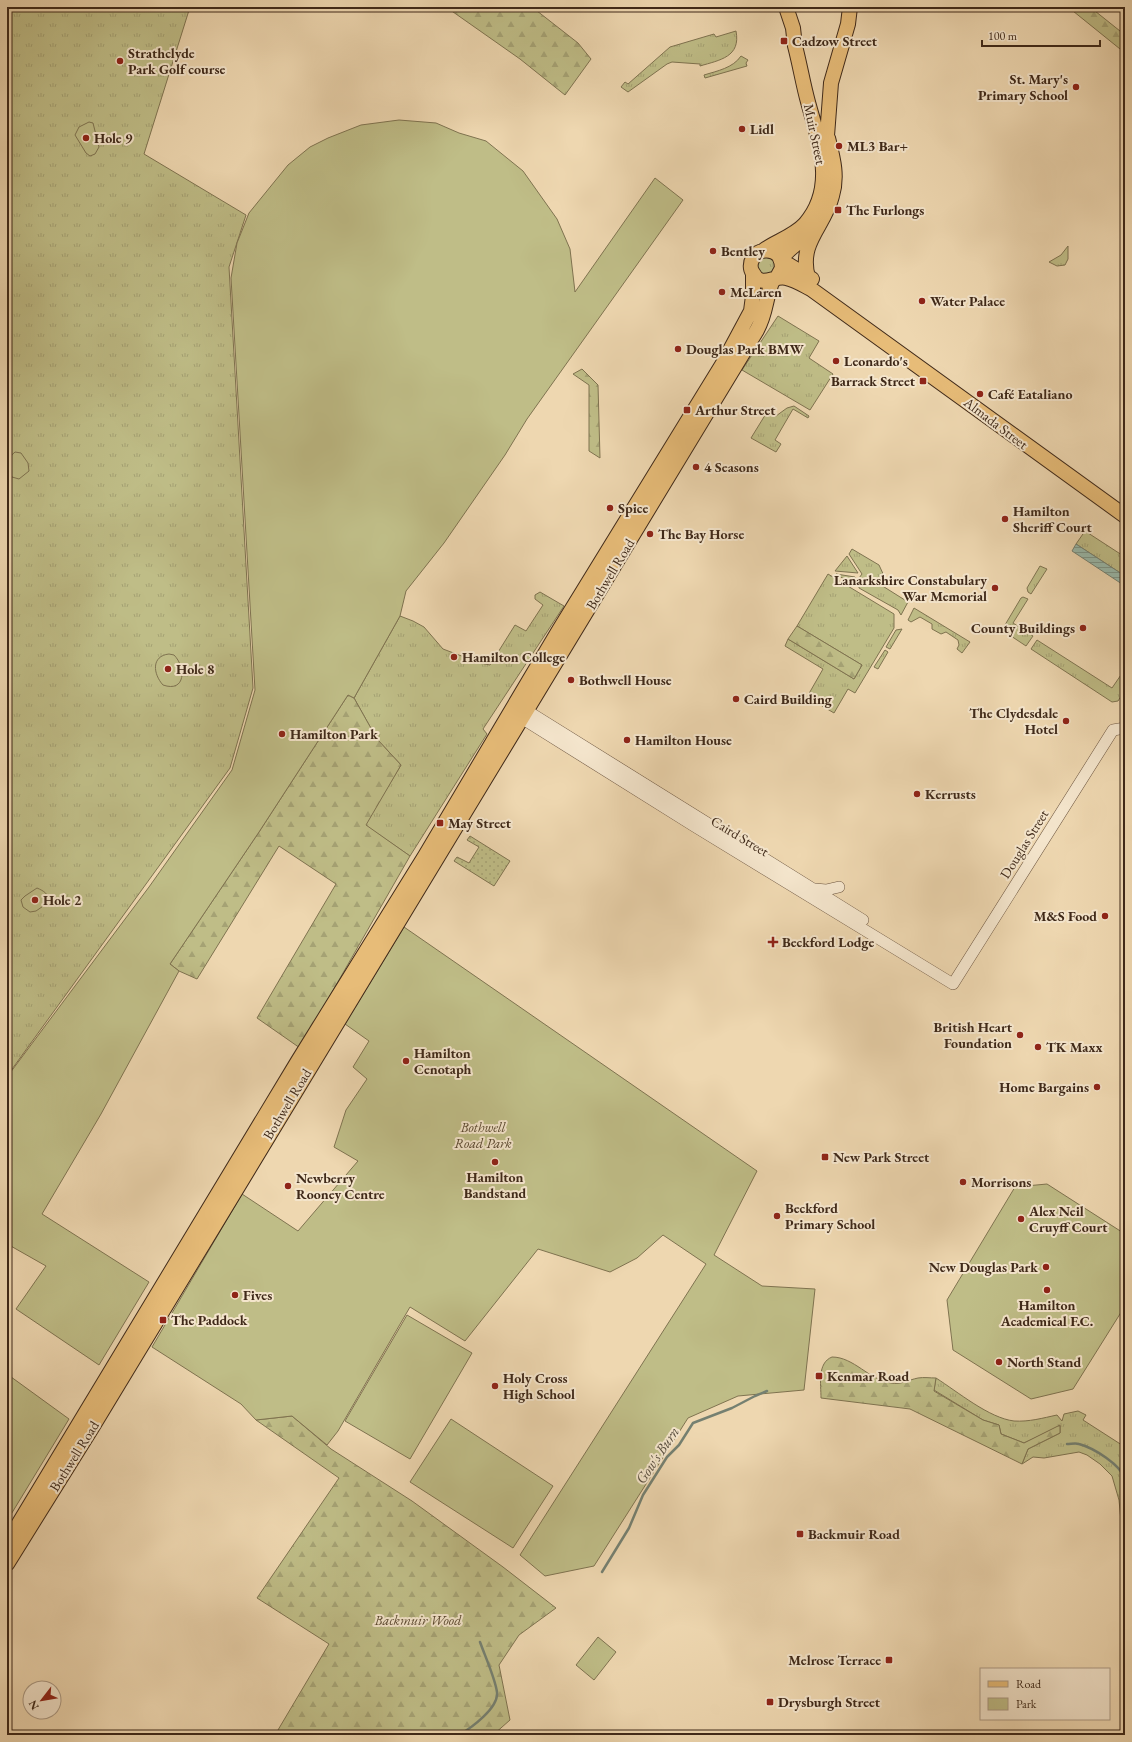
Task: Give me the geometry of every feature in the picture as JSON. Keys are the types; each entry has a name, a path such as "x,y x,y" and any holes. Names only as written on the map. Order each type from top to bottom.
{"main road":[{"name":"Muir Street","path":"764,250 801,228 810,217 820,194 823,178 822,155 801,40 793,28 786,7"},
{"name":"Muir Street","path":"827,136 829,93 848,24 850,7"},
{"name":"Muir Street","path":"808,277 805,265 805,256 814,230 829,206 835,182 835,169 827,136 809,87"},
{"name":"Muir Street","path":"781,260 788,250 802,241 814,230"},
{"path":"764,250 774,252 781,260 782,268 774,280 762,281 753,274 751,269 752,260 757,253 764,250"},
{"name":"Almada Street","path":"781,260 808,277 862,317 868,330"},
{"name":"Bothwell Road","path":"519,711 559,630 722,365 751,310 753,296 753,274"},
{"name":"Almada Street","path":"774,280 786,278 803,284 1125,516"},
{"name":"Bothwell Road","path":"7,1564 298,1061 430,858 519,711 757,330 764,315 769,291 774,280"},
{"name":"Bothwell Road","path":"7,1543 98,1405"}],"street":[{"name":"Caird Street","path":"519,711 812,888 954,981"},
{"name":"Caird Street","path":"519,711 694,826 954,981"},
{"name":"Douglas Street","path":"954,981 1113,730 1125,728"},
{"path":"812,888 826,890 839,887"}],"green space":[{"name":"Strathclyde Park Golf course","path":"7,7 190,7 144,154 246,215 229,267 253,688 230,768 7,1076 7,136 10,128 7,124"},
{"path":"446,7 532,7 578,43 591,59 565,95 520,59"},
{"path":"1068,7 1090,7 1125,35 1125,53"},
{"path":"736,31 737,40 732,52 715,62 700,66 700,64 672,62 628,92 621,87 625,82 628,84 670,47 714,34 716,37"},
{"path":"741,56 748,60 746,63 747,66 705,78 704,75 729,66"},
{"name":"Hamilton Park","path":"399,120 436,123 459,133 486,141 523,171 557,219 570,249 575,292 655,178 683,200 527,419 505,455 444,543 406,591 400,616 354,698 348,695 259,832 170,964 179,971 101,1114 42,1214 149,1282 99,1365 16,1309 46,1266 9,1245 7,1248 7,1077 149,887 232,770 255,690 231,278 237,243 249,213 288,165 310,147 361,125"},
{"name":"Hole 9","path":"89,122 93,123 99,147 95,154 90,156 86,153 75,135 79,127"},
{"path":"1068,246 1068,259 1065,265 1057,266 1049,262 1061,255"},
{"path":"766,257 772,260 775,266 772,272 766,275 760,272 757,266 760,260"},
{"path":"778,316 819,341 809,358 833,374 810,410 742,370"},
{"path":"582,369 598,385 600,458 589,451 589,385 573,374"},
{"path":"794,406 809,416 808,418 793,409 775,440 781,444 776,452 751,438 767,412 776,416 787,408"},
{"path":"15,452 21,453 28,463 29,471 19,479 12,477 8,467 10,457"},
{"path":"1085,531 1125,557 1125,576 1076,544"},
{"path":"852,549 879,565 885,578 881,585 908,602 901,615 898,610 859,588 859,578 862,574 849,554"},
{"path":"847,556 858,573 835,571"},
{"path":"1040,566 1047,569 1031,594 1028,592 1027,588"},
{"path":"828,574 894,614 894,628 855,693 848,689 834,713 807,697 823,669 785,646 788,639 854,679 862,665 797,626"},
{"path":"836,574 855,577 855,586"},
{"path":"540,592 564,606 483,729 487,734 410,856 365,825 401,765 377,739 354,698 400,616 424,627 443,649 480,663 490,665 515,625 526,631 543,605 535,599 535,595"},
{"path":"1023,597 1028,599 1013,623 1033,636 1026,646 1002,630"},
{"path":"914,608 970,642 962,653 957,649 959,645 958,640 946,632 941,634 932,629 932,624 920,617 911,622 908,620"},
{"path":"797,626 862,665 854,679 788,639"},
{"path":"902,629 890,649 886,647 896,630"},
{"path":"1037,640 1112,688 1125,669 1125,690 1118,701 1112,702 1031,649"},
{"path":"885,650 888,652 878,669 874,667"},
{"name":"Hole 8","path":"163,655 174,655 178,660 182,672 180,682 171,686 163,685 157,676 156,671 159,658"},
{"path":"348,695 354,698 377,739 401,765 366,825 410,856 300,1048 257,1018 336,884 279,846 197,979 179,971 170,964 259,832"},
{"path":"470,836 510,861 494,886 454,861 457,857 469,863 479,847 467,840"},
{"name":"Hole 2","path":"37,888 46,893 49,902 36,911 30,912 23,907 21,900"},
{"name":"Bothwell Road Park","path":"404,927 757,1171 714,1255 762,1286 815,1289 804,1390 738,1396 688,1418 594,1566 545,1576 520,1555 706,1264 663,1235 637,1258 610,1272 538,1249 465,1341 410,1307 338,1431 327,1445 292,1416 256,1420 241,1404 152,1347 242,1194 298,1231 358,1161 334,1147 346,1110 367,1079 353,1067 369,1041 345,1024"},
{"name":"New Douglas Park","path":"1047,1184 1125,1234 1125,1306 1073,1389 1031,1399 953,1350 947,1300 1015,1187"},
{"path":"407,1315 472,1353 410,1459 345,1421"},
{"path":"832,1357 840,1358 855,1364 876,1378 891,1383 901,1383 920,1378 936,1378 934,1391 983,1420 999,1425 1001,1434 1024,1443 1060,1425 1060,1433 1028,1449 1022,1464 910,1409 821,1398 822,1369 827,1360"},
{"path":"7,1374 69,1419 7,1521"},
{"path":"936,1378 984,1410 1004,1419 1025,1421 1057,1415 1062,1421 1064,1414 1078,1411 1086,1415 1083,1420 1125,1447 1125,1563 1119,1500 1112,1476 1100,1464 1087,1455 1079,1452 1044,1458 1033,1457 1022,1464 1028,1449 1060,1433 1060,1426 1024,1443 1001,1434 999,1425 983,1420 934,1390"},
{"name":"Backmuir Wood","path":"292,1416 331,1449 412,1501 503,1567 556,1608 519,1635 499,1665 510,1720 493,1735 275,1735 329,1644 257,1598 339,1478 256,1420"},
{"path":"451,1419 553,1486 513,1548 410,1482"},
{"path":"1125,1563 1125,1591 1122,1569"},
{"path":"598,1637 616,1652 594,1680 576,1665"}],"shaded area":[{"path":"1076,544 1125,576 1125,586 1072,551"}],"waterway":[{"name":"Gow's Burn","path":"602,1572 629,1528 643,1495 667,1457 679,1445 693,1423 732,1408 767,1391"},
{"path":"1067,1444 1079,1444 1099,1453 1113,1463 1125,1479"},
{"path":"1125,1515 1122,1528 1125,1533"},
{"path":"459,1735 483,1717 494,1704 496,1698 497,1692 494,1680 480,1642"}],"place":[{"name":"Cadzow Street","path":"784,41"},
{"name":"Strathclyde Park Golf course","path":"120,61"},
{"name":"St. Mary's Primary School","path":"1076,87"},
{"name":"Lidl","path":"742,129"},
{"name":"Hole 9","path":"86,138"},
{"name":"ML3 Bar+","path":"839,146"},
{"name":"The Furlongs","path":"838,210"},
{"name":"Bentley","path":"713,251"},
{"name":"McLaren","path":"722,292"},
{"name":"Water Palace","path":"922,301"},
{"name":"Douglas Park BMW","path":"678,349"},
{"name":"Leonardo's","path":"836,361"},
{"name":"Barrack Street","path":"923,381"},
{"name":"Café Eataliano","path":"980,394"},
{"name":"Arthur Street","path":"687,410"},
{"name":"4 Seasons","path":"696,467"},
{"name":"Spice","path":"610,508"},
{"name":"Hamilton Sheriff Court","path":"1005,519"},
{"name":"The Bay Horse","path":"650,534"},
{"name":"Lanarkshire Constabulary War Memorial","path":"995,588"},
{"name":"County Buildings","path":"1083,628"},
{"name":"Hamilton College","path":"454,657"},
{"name":"Hole 8","path":"168,669"},
{"name":"Bothwell House","path":"571,680"},
{"name":"Caird Building","path":"736,699"},
{"name":"The Clydesdale Hotel","path":"1066,721"},
{"name":"Hamilton Park","path":"282,734"},
{"name":"Hamilton House","path":"627,740"},
{"name":"Kerrusts","path":"917,794"},
{"name":"May Street","path":"440,823"},
{"name":"Hole 2","path":"35,900"},
{"name":"M&S Food","path":"1105,916"},
{"name":"Beckford Lodge","path":"773,942"},
{"name":"British Heart Foundation","path":"1020,1035"},
{"name":"TK Maxx","path":"1038,1047"},
{"name":"Hamilton Cenotaph","path":"406,1061"},
{"name":"Home Bargains","path":"1097,1087"},
{"name":"New Park Street","path":"825,1157"},
{"name":"Hamilton Bandstand","path":"495,1162"},
{"name":"Morrisons","path":"963,1182"},
{"name":"Newberry Rooney Centre","path":"288,1186"},
{"name":"Beckford Primary School","path":"777,1216"},
{"name":"Alex Neil Cruyff Court","path":"1021,1219"},
{"name":"New Douglas Park","path":"1046,1267"},
{"name":"Hamilton Academical F.C.","path":"1047,1290"},
{"name":"Fives","path":"235,1295"},
{"name":"The Paddock","path":"163,1320"},
{"name":"North Stand","path":"999,1362"},
{"name":"Kenmar Road","path":"819,1376"},
{"name":"Holy Cross High School","path":"495,1386"},
{"name":"Backmuir Road","path":"800,1534"},
{"name":"Melrose Terrace","path":"889,1660"},
{"name":"Drysburgh Street","path":"770,1702"}]}
